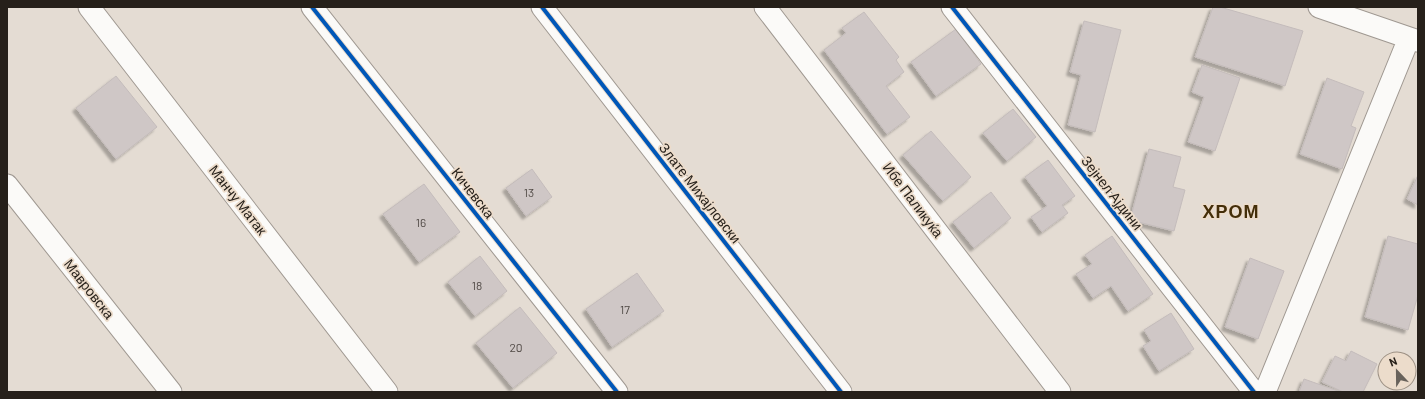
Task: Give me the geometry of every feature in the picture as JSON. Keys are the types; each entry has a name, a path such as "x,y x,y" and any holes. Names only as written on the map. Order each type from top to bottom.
{"street":[{"name":"Манчу Матак","path":"89,7 387,392"},
{"name":"Кичевска","path":"312,7 617,392"},
{"name":"Злате Михајловски","path":"542,7 841,392"},
{"name":"Ибе Паликуќа","path":"765,7 1060,392"},
{"name":"Зејнел Ајдини","path":"952,7 1254,392"},
{"path":"1265,392 1414,39 1319,7"},
{"name":"Мавровска","path":"7,185 171,392"}],"building":[{"path":"1213,7 1220,7 1303,31 1285,86 1195,57"},
{"path":"864,12 899,57 896,60 904,72 886,86 910,117 887,134 824,50 846,33 842,28"},
{"path":"1084,21 1121,30 1095,132 1068,125 1081,75 1070,72"},
{"path":"956,29 981,64 936,96 911,62"},
{"path":"1202,65 1240,78 1215,151 1188,142 1204,97 1192,92"},
{"path":"116,76 157,127 116,159 76,108"},
{"path":"1327,78 1364,92 1351,126 1356,128 1342,169 1300,154"},
{"path":"1013,109 1036,137 1007,161 983,133"},
{"path":"931,131 971,177 943,201 903,155"},
{"path":"1149,149 1181,157 1173,187 1185,190 1174,231 1130,220"},
{"path":"1048,160 1075,196 1062,205 1068,213 1042,232 1031,217 1047,206 1025,177"},
{"path":"532,169 552,197 526,216 506,188"},
{"path":"1418,175 1418,205 1407,199"},
{"path":"424,184 460,232 419,262 383,214"},
{"path":"991,192 1011,218 974,248 953,222"},
{"path":"1112,236 1153,294 1128,311 1111,286 1093,298 1076,274 1092,264 1085,255"},
{"path":"1388,236 1418,244 1418,295 1408,330 1365,317"},
{"path":"480,256 507,291 475,316 448,282"},
{"path":"1250,258 1284,271 1258,339 1225,327"},
{"path":"637,273 664,311 612,347 586,309"},
{"path":"520,307 557,353 513,388 476,343"},
{"path":"1171,313 1194,349 1159,371 1143,346 1151,341 1144,330"},
{"path":"1351,351 1377,364 1363,392 1343,392 1322,382 1335,356 1346,361"},
{"path":"1304,379 1338,391 1299,392"}],"cycle path":[{"path":"312,7 617,392"},
{"path":"542,7 841,392"},
{"path":"952,7 1254,392"}],"district":[{"name":"ХРОМ","path":"1231,212"}]}
